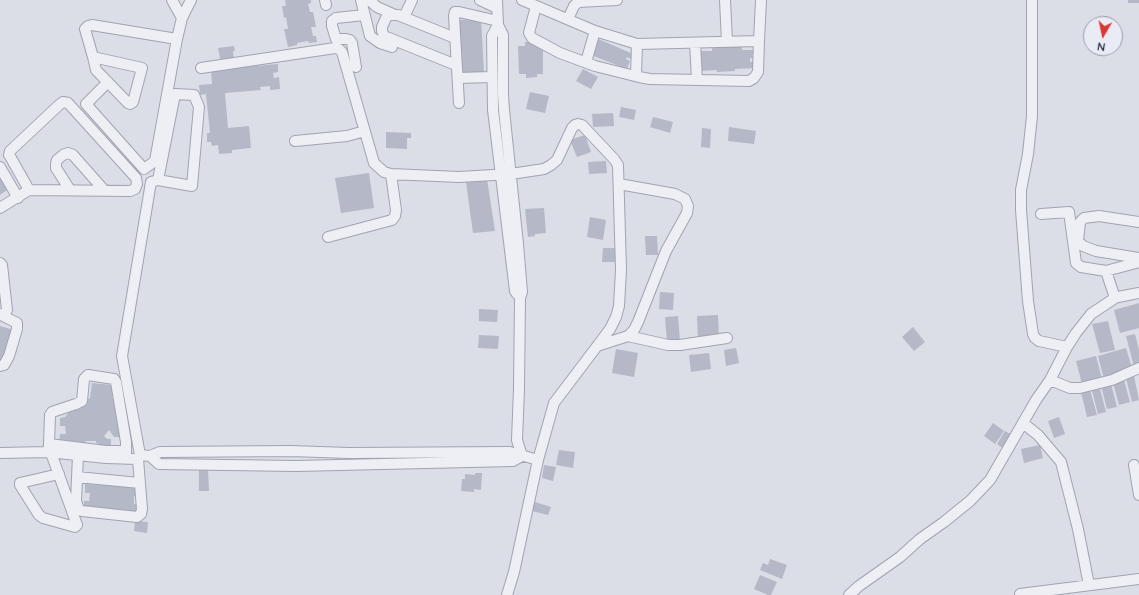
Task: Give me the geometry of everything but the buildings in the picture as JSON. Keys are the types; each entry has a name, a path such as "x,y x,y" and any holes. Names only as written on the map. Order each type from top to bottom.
{"street":[{"path":"172,0 182,18"},
{"path":"108,82 86,104 144,169 155,161 177,39 182,18 191,0"},
{"path":"361,0 370,36 380,43 392,47"},
{"path":"369,0 377,7 455,38"},
{"path":"404,17 412,0"},
{"path":"480,0 497,4 498,23 503,35 503,94 506,174 514,244 522,292 520,298 517,440 522,456"},
{"path":"522,0 595,31 637,44 759,41"},
{"path":"568,19 574,6 578,2 617,0"},
{"path":"725,0 727,42"},
{"path":"536,6 529,33 532,38 560,53 595,66 650,78 749,81 754,78 758,72 761,0"},
{"path":"1032,0 1032,116 1028,154 1021,190 1021,210 1028,301 1033,334 1035,338 1039,341 1066,347"},
{"path":"459,103 456,65 455,12 498,23"},
{"path":"394,14 389,15 384,22 382,32 384,36 456,65"},
{"path":"356,67 352,42 346,39 336,39 332,21 336,18 364,15"},
{"path":"498,23 492,36 493,110 506,174"},
{"path":"93,57 142,68 133,102 130,104 96,70 85,29 92,25 177,39"},
{"path":"586,62 595,31"},
{"path":"695,43 696,80"},
{"path":"636,76 637,44"},
{"path":"201,68 335,48 339,49 342,52 374,163 384,172 391,174 459,177 506,174 544,169 556,160 572,128 578,124 582,125 618,165 621,270 619,306 616,317 610,329 554,403 538,460 514,572 507,595"},
{"path":"458,78 492,77"},
{"path":"78,455 76,501 79,510 137,517 141,514 139,457 122,356 151,182 158,180 192,186 199,107 194,95 175,94 158,180"},
{"path":"0,208 29,190 130,191 135,189 137,184 136,178 68,103 63,102 10,151 10,158 29,190"},
{"path":"493,110 504,110"},
{"path":"295,141 347,136 364,130"},
{"path":"70,190 56,168 57,160 63,154 68,153 73,155 104,190"},
{"path":"0,166 18,198"},
{"path":"328,237 392,220 395,216 396,210 391,174"},
{"path":"597,346 628,336 634,330 666,251 687,213 688,206 685,199 675,194 619,184"},
{"path":"1041,214 1069,212 1076,263 1081,266 1106,271 1139,262"},
{"path":"1139,222 1099,216 1084,218 1080,222 1078,241 1083,246 1096,251 1139,258"},
{"path":"0,263 2,265 6,310 5,313 0,315"},
{"path":"1106,271 1115,298"},
{"path":"849,595 858,586 900,557 920,539 970,501 990,480 1036,400 1050,380 1066,347 1091,314 1115,298 1139,293"},
{"path":"0,315 17,323 17,329 9,356 4,365 0,366"},
{"path":"628,336 668,346 727,338"},
{"path":"1050,380 1070,388 1080,388 1112,380 1139,368"},
{"path":"59,474 20,483 20,485 39,515 43,518 75,527 77,525 59,474 50,450 50,415 52,412 76,404 82,400 84,379 88,375 116,381 126,442 126,455"},
{"path":"1023,423 1038,435 1061,462 1078,529 1089,586"},
{"path":"50,450 106,458 126,455"},
{"path":"0,453 50,450 106,452 139,457 150,456 160,452 283,451 349,454 510,452 538,460"},
{"path":"150,456 159,464 296,466 513,461 522,456"},
{"path":"1134,465 1139,495"},
{"path":"77,477 140,483"},
{"path":"1020,594 1139,579"}]}
